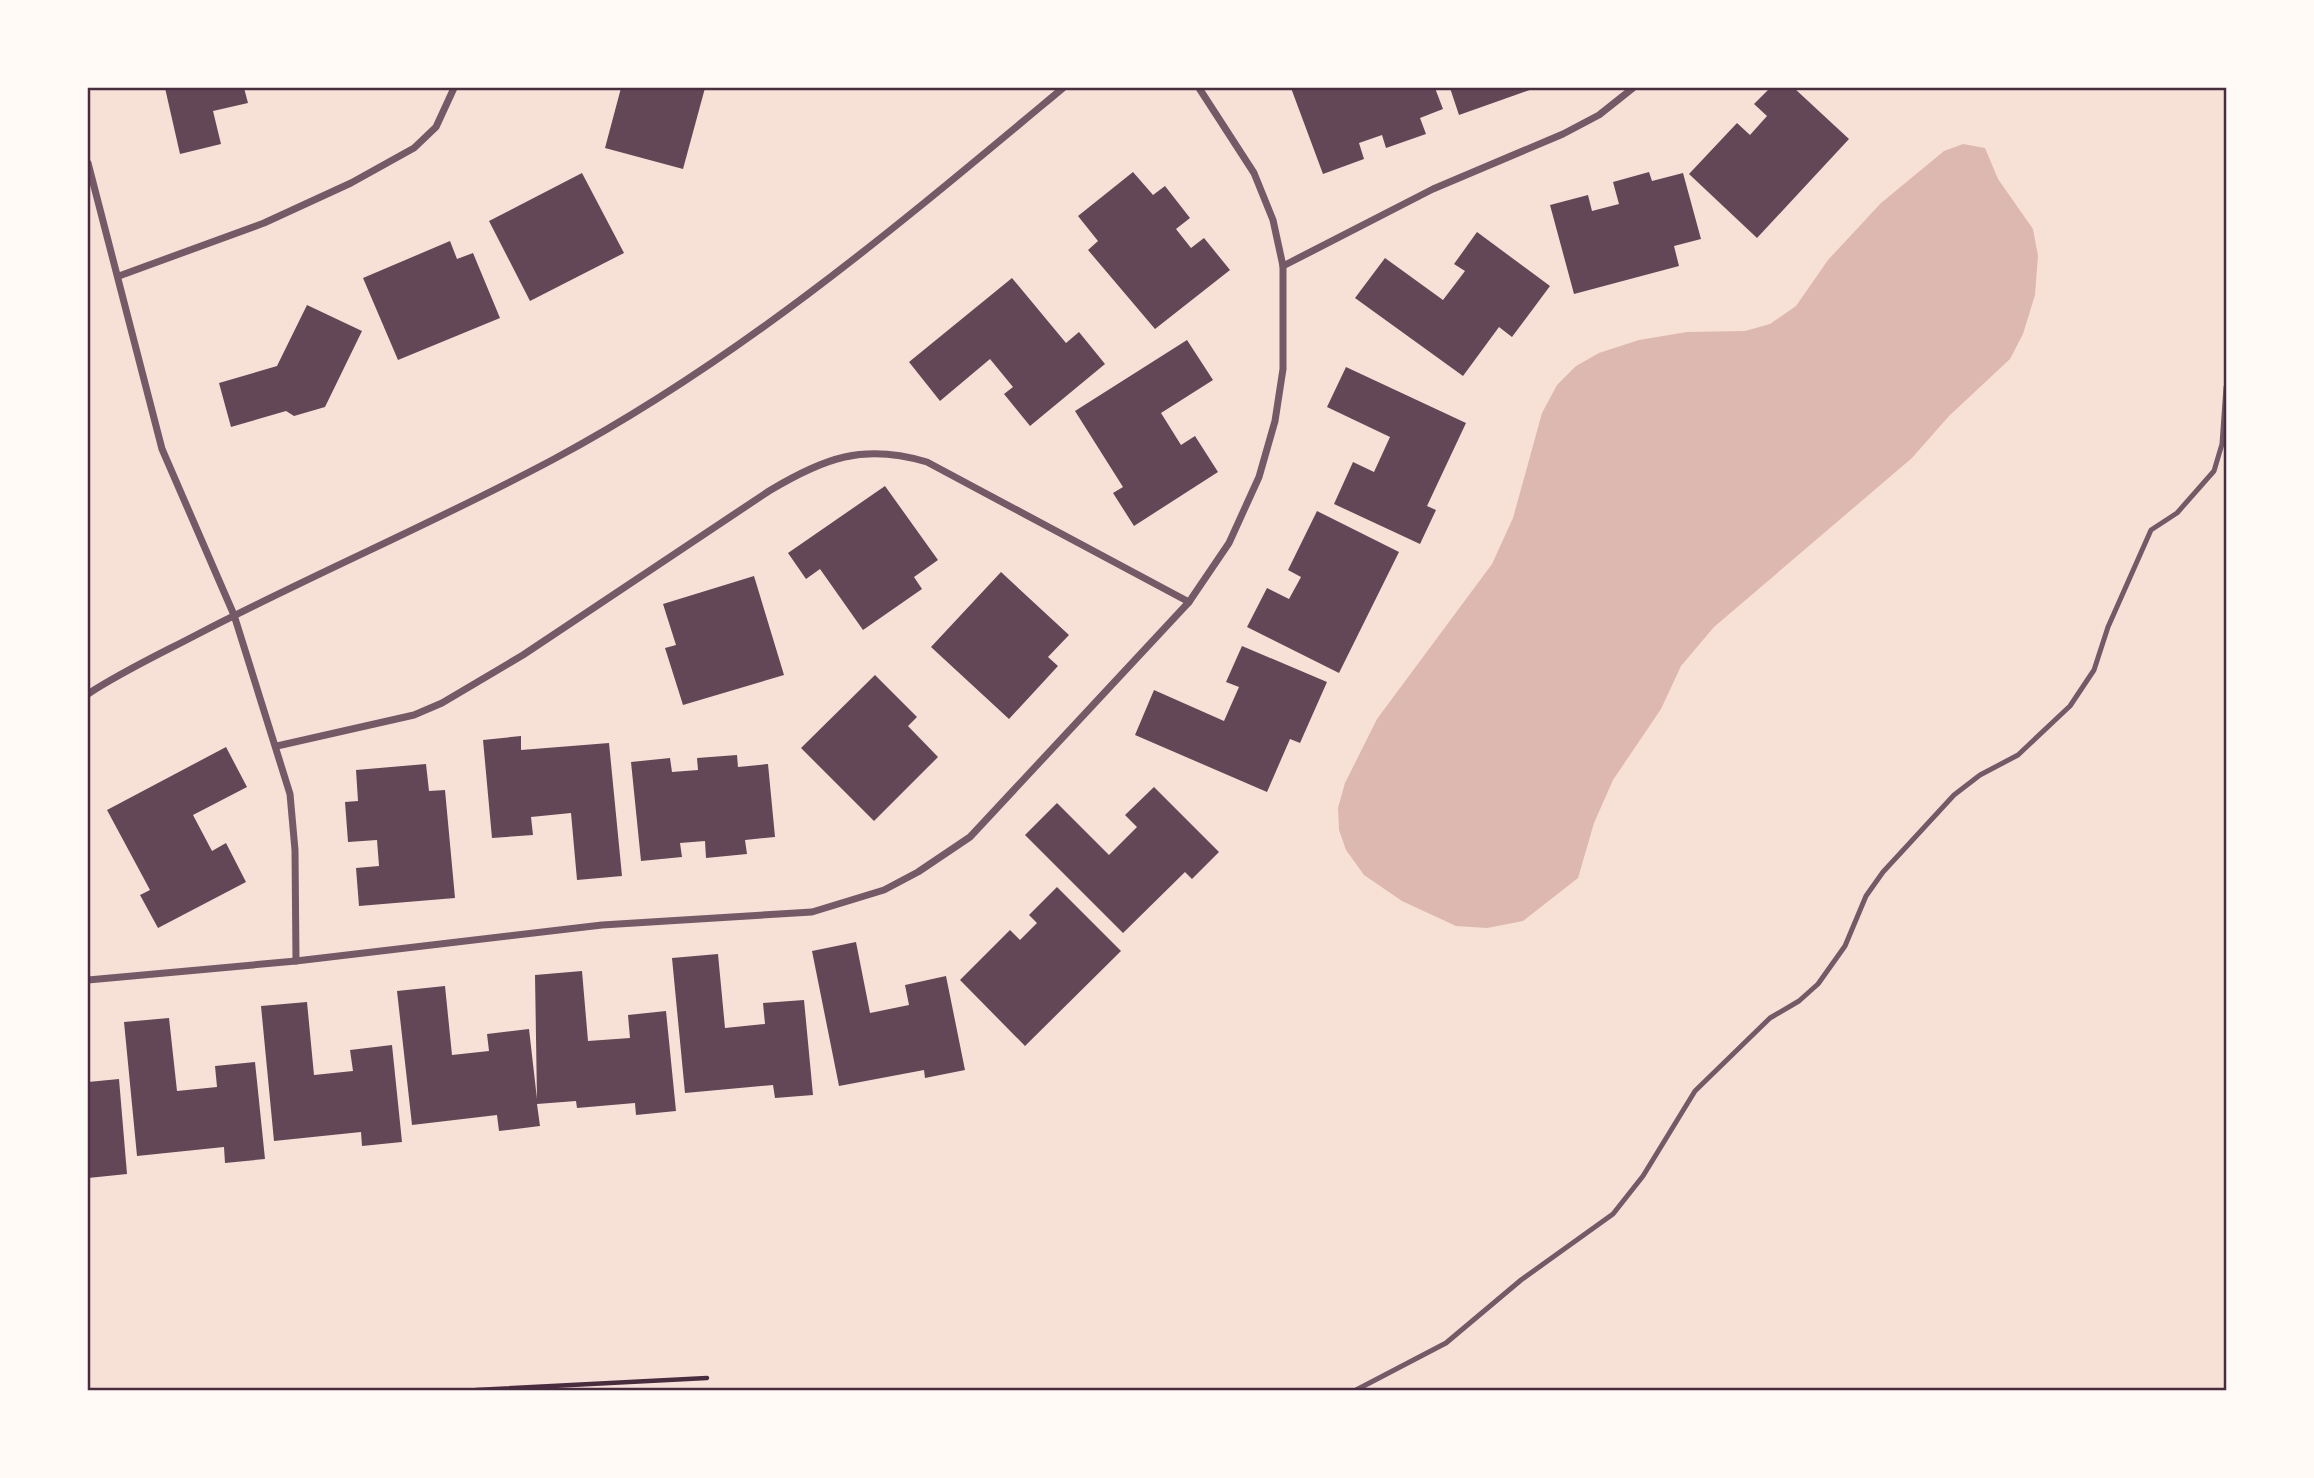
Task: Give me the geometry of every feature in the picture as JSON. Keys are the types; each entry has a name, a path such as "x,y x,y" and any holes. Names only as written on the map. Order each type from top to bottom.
{"street":[{"path":"119,276 264,223 362,177 414,148 436,127 454,88"},
{"path":"88,694 234,615 555,459 700,373 780,318 858,259 1063,88"},
{"path":"88,980 296,961 602,925 812,912 884,890 918,872 970,836 1189,602 1229,543 1259,477 1275,421 1283,369 1283,266 1273,220 1254,173 1199,88"},
{"path":"1283,266 1433,189 1563,134 1599,115 1633,88"},
{"path":"88,163 162,449 234,615 278,746 290,794 295,850 296,961"},
{"path":"278,746 414,715 442,703 523,655 769,491 808,467 841,456 886,452 927,462 1189,602"}],"lane":[{"path":"1356,1391 1446,1343 1521,1280 1613,1214 1643,1176 1695,1091 1770,1018 1799,1001 1818,984 1845,946 1866,896 1883,872 1954,795 1980,775 2018,755 2070,706 2094,670 2108,627 2151,530 2177,513 2214,471 2222,444 2227,387"}],"path":[{"path":"476,1391 707,1378"}],"shaded area":[{"path":"1963,144 1985,148 1998,179 2033,229 2038,256 2035,295 2023,334 2010,359 1949,416 1912,458 1714,627 1681,666 1661,709 1613,780 1594,823 1578,878 1523,921 1487,928 1456,926 1402,901 1364,875 1346,850 1339,830 1338,808 1345,783 1377,719 1492,564 1513,518 1542,413 1557,385 1576,366 1599,353 1639,340 1687,332 1745,331 1770,324 1796,306 1828,260 1881,203 1944,151"}],"building":[{"path":"165,88 244,88 248,103 213,111 221,144 180,154"},
{"path":"621,88 705,88 683,169 605,148"},
{"path":"1291,88 1435,88 1443,109 1420,118 1426,134 1386,148 1382,135 1359,143 1364,159 1323,174"},
{"path":"1450,88 1535,88 1459,115"},
{"path":"1770,88 1794,88 1849,139 1757,238 1689,174 1737,123 1750,135 1767,116 1754,104"},
{"path":"1133,172 1153,195 1165,186 1190,218 1176,229 1191,248 1204,238 1230,270 1155,329 1088,250 1098,241 1078,216"},
{"path":"1649,172 1652,181 1683,173 1701,239 1674,246 1679,266 1574,294 1550,205 1588,195 1592,211 1619,204 1613,182"},
{"path":"582,173 624,253 530,301 489,221"},
{"path":"1477,232 1550,286 1512,337 1499,327 1463,376 1355,298 1385,258 1443,300 1465,271 1454,264"},
{"path":"450,241 457,259 473,253 500,318 398,360 363,278"},
{"path":"1012,278 1066,343 1079,332 1105,364 1030,426 1004,394 1013,387 990,359 940,401 909,362"},
{"path":"307,305 362,331 325,407 294,416 286,411 231,427 219,383 277,366"},
{"path":"1187,340 1213,380 1161,413 1181,445 1195,436 1218,472 1134,526 1113,493 1123,487 1075,411"},
{"path":"1346,367 1466,423 1427,506 1436,510 1420,544 1334,504 1353,462 1374,472 1390,437 1327,407"},
{"path":"885,486 938,560 914,577 922,589 863,630 820,569 806,579 788,553"},
{"path":"1317,511 1399,552 1339,673 1247,627 1267,588 1289,599 1301,577 1288,570"},
{"path":"1001,572 1069,635 1048,657 1058,666 1009,719 931,647"},
{"path":"754,576 784,675 683,705 665,648 676,645 663,604"},
{"path":"1242,646 1327,682 1300,743 1290,739 1267,792 1135,735 1154,690 1224,721 1239,687 1226,682"},
{"path":"875,675 917,717 908,726 938,757 874,821 801,748"},
{"path":"521,736 521,750 609,743 622,876 577,880 571,813 531,817 533,835 492,838 483,740"},
{"path":"226,747 247,787 193,815 212,851 226,843 246,882 158,928 140,895 150,890 107,810"},
{"path":"737,755 738,767 768,764 775,837 745,840 747,854 706,858 705,841 680,843 682,857 641,861 631,762 670,758 672,772 698,770 697,758"},
{"path":"426,764 429,791 445,790 455,898 359,906 356,868 379,866 377,840 348,842 345,802 358,801 356,770"},
{"path":"1154,787 1219,852 1192,879 1185,872 1123,933 1025,835 1057,803 1109,855 1137,827 1125,815"},
{"path":"1057,887 1121,951 1025,1046 960,980 1010,930 1020,940 1037,923 1029,915"},
{"path":"856,942 870,1013 909,1005 905,985 946,976 965,1070 925,1078 924,1070 839,1086 812,951"},
{"path":"718,954 725,1028 765,1024 763,1003 804,1000 813,1095 775,1098 773,1085 685,1093 672,958"},
{"path":"582,971 588,1041 630,1038 628,1015 666,1011 676,1111 636,1115 635,1103 577,1108 576,1101 537,1104 540,1126 499,1131 497,1115 412,1125 397,991 445,986 452,1055 489,1051 487,1034 529,1029 537,1099 535,975"},
{"path":"307,1002 314,1075 353,1071 350,1050 392,1045 402,1142 362,1146 361,1132 274,1141 261,1006"},
{"path":"169,1018 177,1091 217,1087 215,1066 255,1062 265,1159 225,1163 224,1147 137,1156 124,1022"},
{"path":"119,1079 127,1174 88,1178 88,1082"}]}
